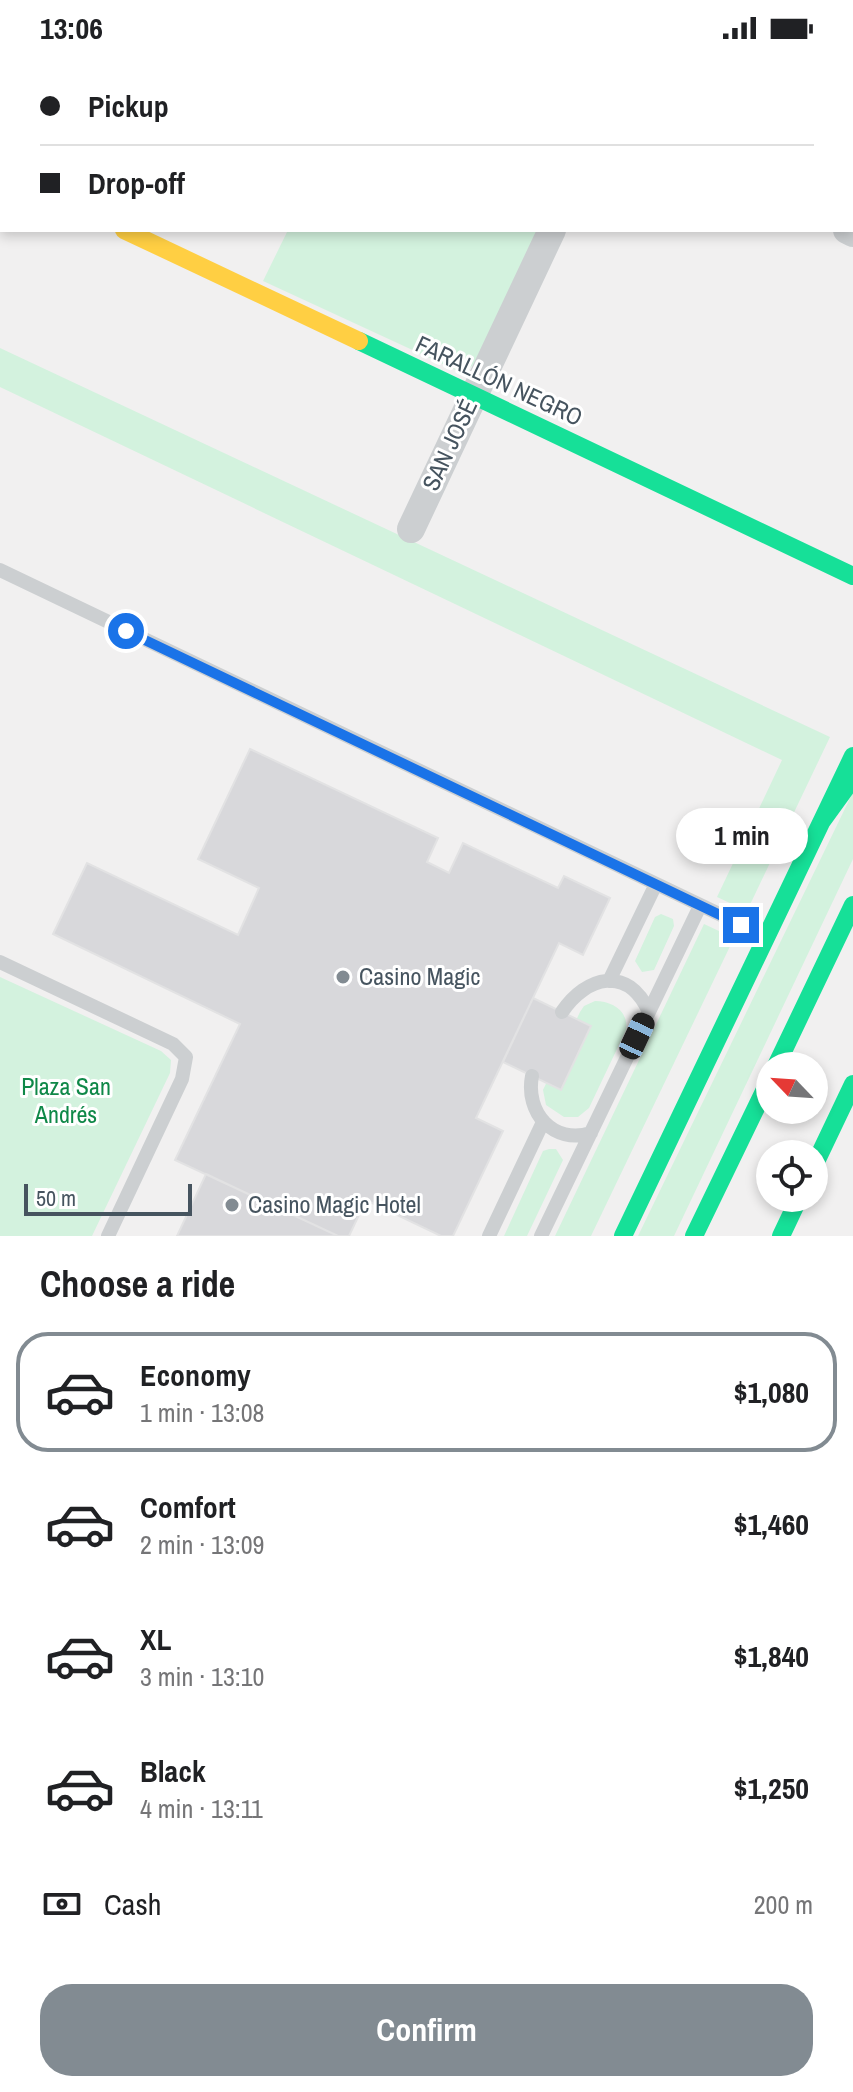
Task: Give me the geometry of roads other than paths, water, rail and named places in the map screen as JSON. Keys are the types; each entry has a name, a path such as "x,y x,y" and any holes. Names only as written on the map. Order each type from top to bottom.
{"main road":[{"name":"FARALLÓN NEGRO","path":"128,232 853,576"},
{"path":"623,1236 853,756"},
{"path":"822,821 853,778"},
{"path":"783,1052 853,903"},
{"path":"826,1140 853,1084"},
{"path":"694,1236 756,1107"},
{"path":"781,1236 792,1212"}],"street":[{"name":"SAN JOSÉ","path":"411,529 551,232"}],"lane":[{"path":"0,570 766,937"},
{"path":"609,981 656,884"},
{"path":"775,1052 779,1027 813,954 828,927 853,903"},
{"path":"541,1236 700,906"},
{"path":"0,962 173,1044 186,1057 182,1079 108,1236"},
{"path":"562,1012 581,989 594,982 609,981 635,991 649,1012"},
{"path":"532,1076 530,1099 543,1122 565,1135 579,1137 591,1133"},
{"path":"489,1236 543,1122"}],"place":[{"name":"Casino Magic","path":"343,977"},
{"name":"Casino Magic Hotel","path":"232,1205"}],"park label":[{"name":"Plaza San Andrés","path":"66,1101"}]}
